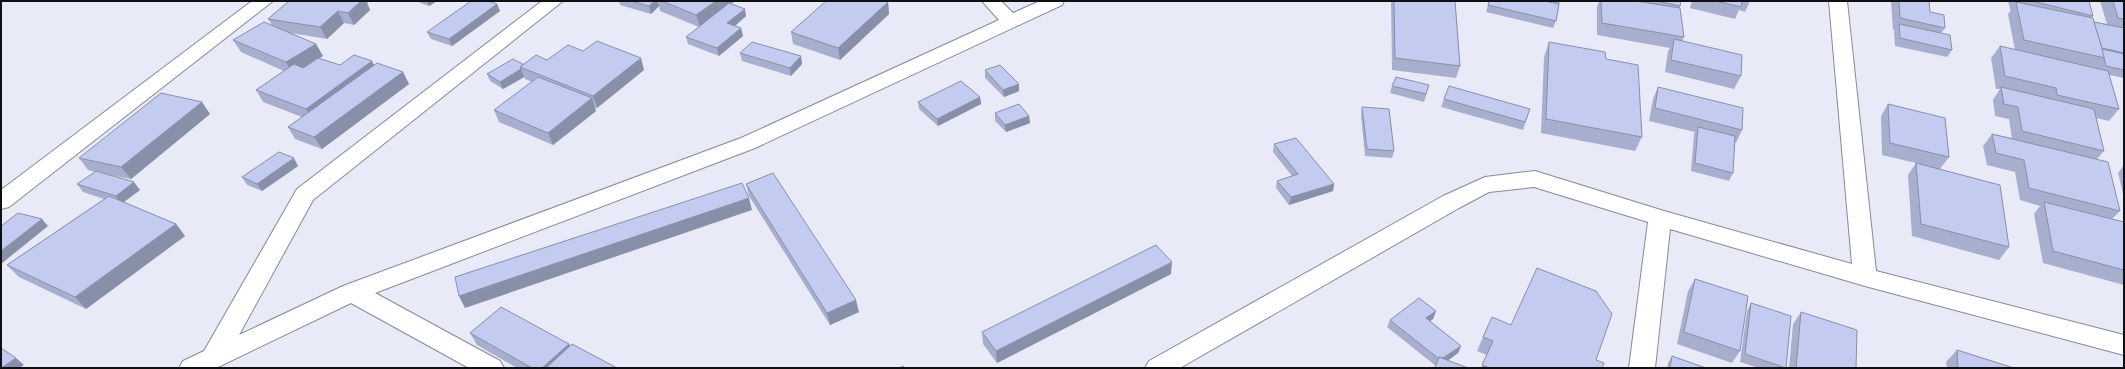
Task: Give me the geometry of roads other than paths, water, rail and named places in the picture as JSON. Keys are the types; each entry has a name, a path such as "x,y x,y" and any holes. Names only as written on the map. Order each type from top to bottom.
{"street":[{"path":"1,201 264,1"},
{"path":"213,358 305,195 554,1"},
{"path":"991,1 1011,22"},
{"path":"192,368 352,292 748,143 1055,1"},
{"path":"1838,1 1865,277"},
{"path":"1158,368 1451,202 1485,185 1535,179 1660,218 1865,277 2124,345"},
{"path":"1642,368 1660,218"},
{"path":"352,292 491,368"}]}
